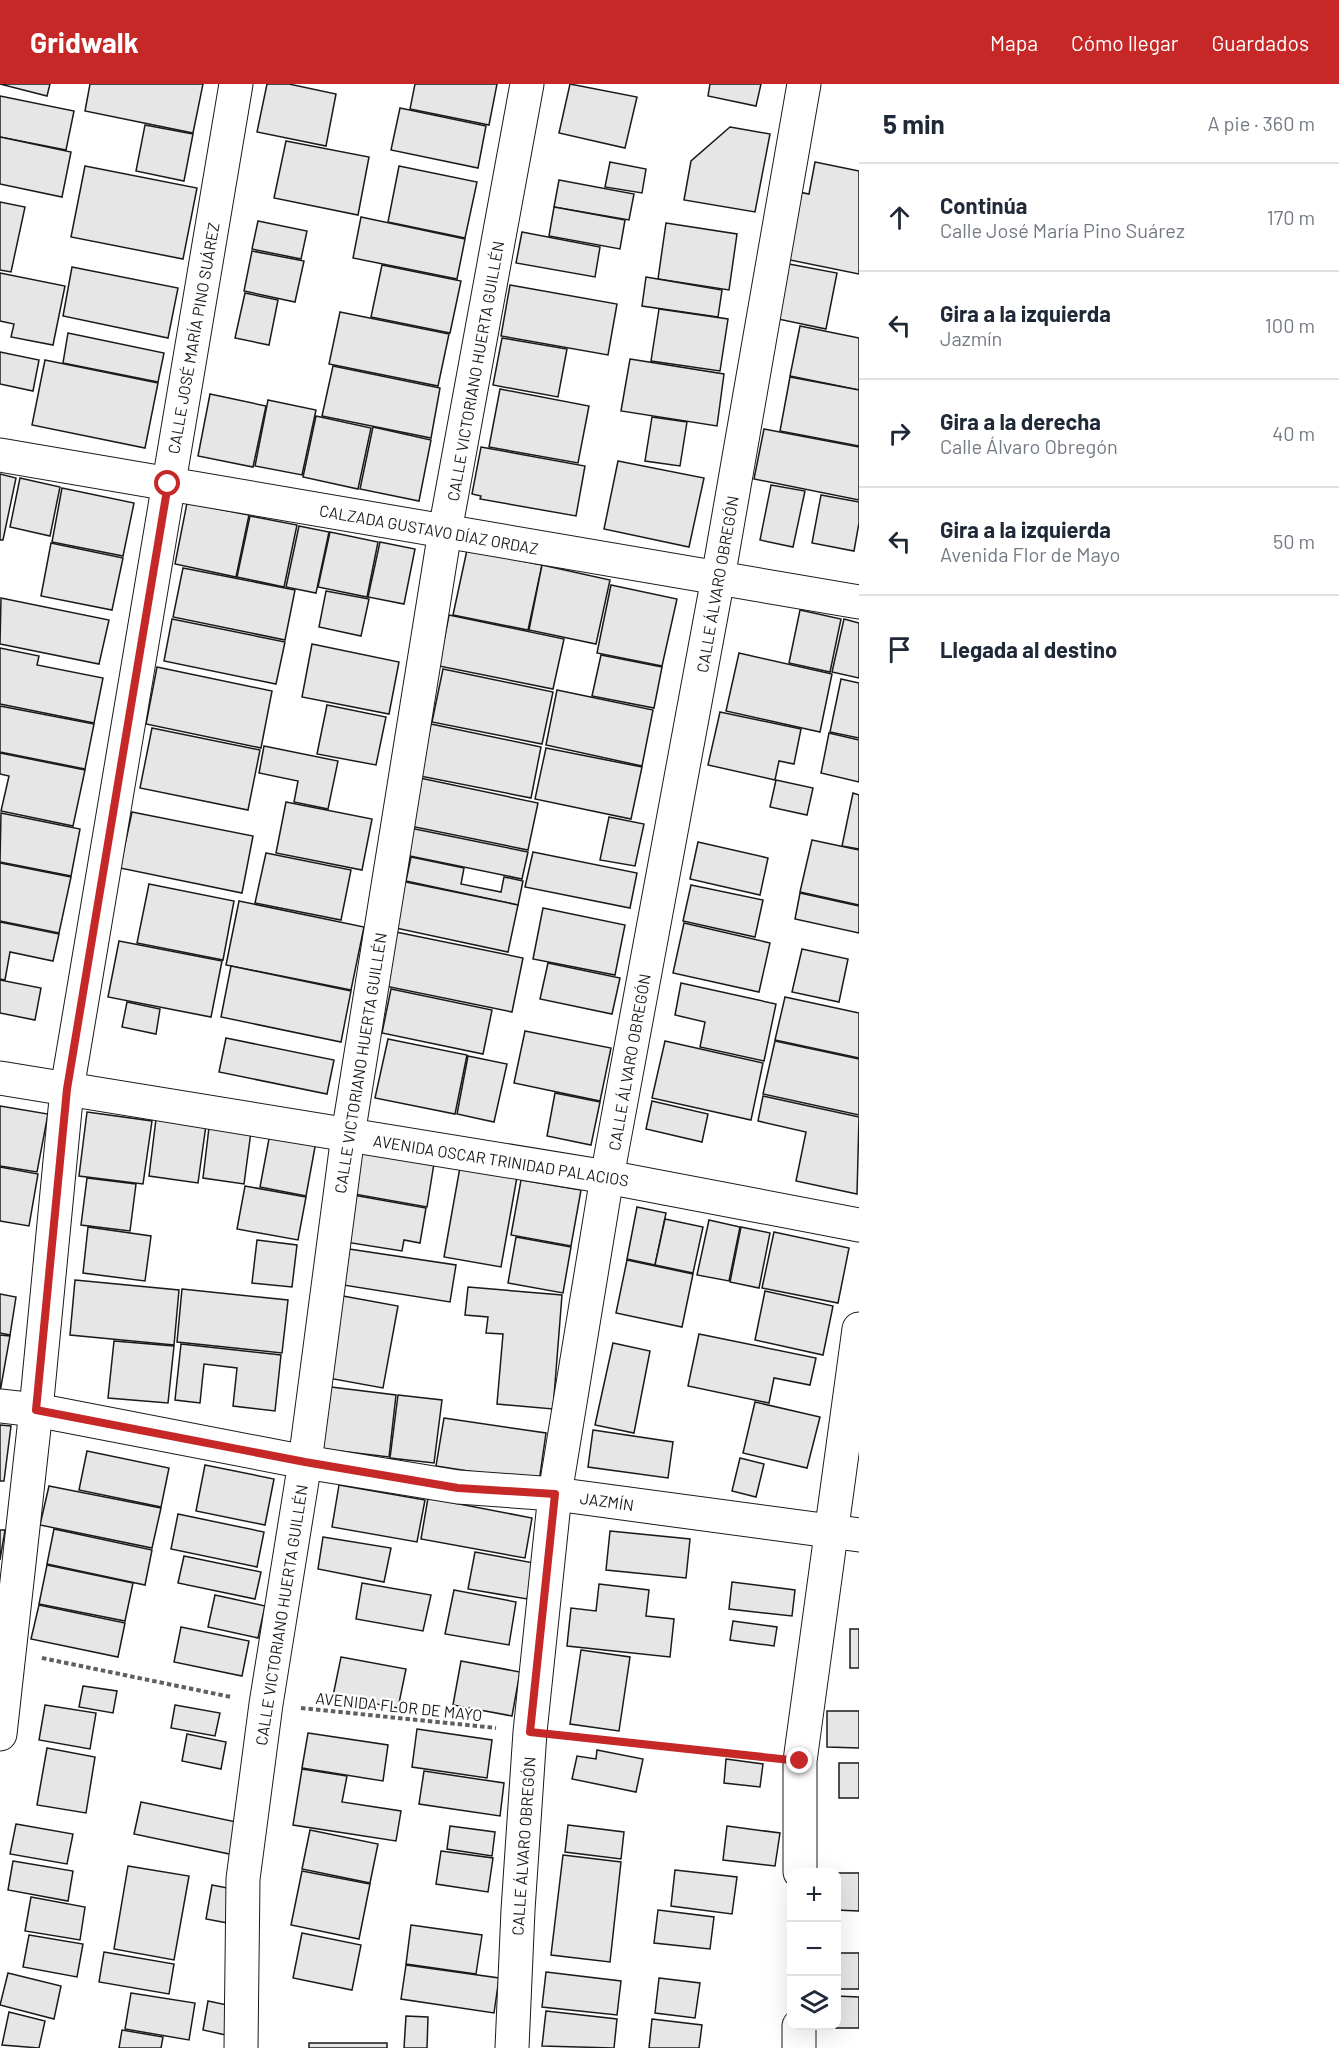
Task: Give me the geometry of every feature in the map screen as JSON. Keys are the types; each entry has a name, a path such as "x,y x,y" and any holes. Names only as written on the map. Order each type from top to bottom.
{"street":[{"name":"CALLE JOSÉ MARÍA PINO SUÁREZ","path":"0,1734 7,1651 36,1410 67,1089 236,84"},
{"name":"CALLE VICTORIANO HUERTA GUILLÉN","path":"241,2048 243,1879 266,1704 305,1462 348,1135 445,531 527,84"},
{"name":"CALLE ÁLVARO OBREGÓN","path":"512,2048 518,1910 530,1732 555,1494 607,1177 718,578 804,84"},
{"name":"CALZADA GUSTAVO DÍAZ ORDAZ","path":"0,455 859,602"},
{"name":"AVENIDA OSCAR TRINIDAD PALACIOS","path":"0,1078 607,1177 859,1225"},
{"path":"800,1868 800,1761 846,1534 859,1329"},
{"name":"JAZMÍN","path":"0,1406 36,1410 305,1462 458,1488 555,1494 846,1534"},
{"path":"799,2030 799,2048"}],"path":[{"name":"AVENIDA FLOR DE MAYO","path":"7,1651 266,1704 800,1761"}],"building":[{"path":"0,84 50,84 47,96"},
{"path":"90,84 203,84 193,133 85,111"},
{"path":"267,84 289,84 336,94 326,146 257,132"},
{"path":"415,84 497,84 489,125 410,109"},
{"path":"570,84 637,97 625,148 559,133"},
{"path":"710,84 761,84 756,106 708,96"},
{"path":"0,96 74,111 66,150 0,137"},
{"path":"400,108 486,126 478,168 391,150"},
{"path":"145,125 193,134 184,181 136,171"},
{"path":"730,127 770,134 755,212 684,200 691,161"},
{"path":"0,137 71,152 62,197 0,184"},
{"path":"286,141 369,157 358,215 274,198"},
{"path":"610,162 646,169 642,193 605,187"},
{"path":"815,162 859,171 859,274 785,259 799,192 809,194"},
{"path":"85,166 197,188 183,259 71,237"},
{"path":"399,166 477,182 465,238 388,222"},
{"path":"559,180 634,194 629,220 554,207"},
{"path":"0,202 25,207 11,272 0,270"},
{"path":"554,207 625,220 620,249 549,236"},
{"path":"361,217 465,239 457,279 353,258"},
{"path":"258,221 307,231 301,259 252,249"},
{"path":"666,223 737,234 729,290 658,279"},
{"path":"522,232 600,247 595,277 516,263"},
{"path":"252,251 304,261 295,302 244,291"},
{"path":"789,264 837,273 826,329 778,319"},
{"path":"382,265 461,281 450,333 371,317"},
{"path":"72,267 178,288 168,338 63,316"},
{"path":"0,273 65,286 53,345 11,337 14,324 0,321"},
{"path":"646,277 722,290 718,317 642,306"},
{"path":"510,285 617,304 608,355 501,336"},
{"path":"245,293 278,300 269,345 235,338"},
{"path":"659,309 728,319 720,371 651,361"},
{"path":"340,312 449,334 438,386 329,364"},
{"path":"800,326 859,338 859,390 790,376"},
{"path":"68,333 164,353 158,382 63,363"},
{"path":"502,338 567,349 558,397 493,385"},
{"path":"0,352 39,360 33,391 0,384"},
{"path":"630,359 724,374 717,426 621,411"},
{"path":"45,360 158,383 145,448 32,425"},
{"path":"333,366 440,388 431,438 322,416"},
{"path":"790,377 859,390 859,446 780,431"},
{"path":"500,389 589,406 578,463 489,447"},
{"path":"210,394 266,406 253,467 198,456"},
{"path":"268,400 316,410 302,475 255,466"},
{"path":"316,416 371,428 358,489 303,477"},
{"path":"652,417 687,422 680,466 645,461"},
{"path":"373,427 431,440 419,501 360,489"},
{"path":"764,429 859,447 859,500 754,479"},
{"path":"481,447 585,466 576,516 480,499 481,496 472,494"},
{"path":"618,461 704,478 689,547 604,529"},
{"path":"0,474 16,478 3,540 0,540"},
{"path":"20,478 60,487 50,536 10,527"},
{"path":"771,485 805,491 793,547 760,540"},
{"path":"62,488 134,503 123,556 52,542"},
{"path":"821,495 859,502 859,523 854,551 812,543"},
{"path":"187,503 249,515 236,577 175,564"},
{"path":"250,516 297,525 284,587 237,577"},
{"path":"299,526 329,532 316,593 286,587"},
{"path":"330,532 378,542 367,597 318,587"},
{"path":"380,542 415,549 404,604 368,597"},
{"path":"51,543 123,558 112,610 41,596"},
{"path":"467,550 542,565 528,630 453,615"},
{"path":"542,565 610,580 596,644 529,630"},
{"path":"183,568 295,590 285,640 173,617"},
{"path":"611,585 677,599 662,666 597,653"},
{"path":"326,591 369,599 361,636 319,627"},
{"path":"1,598 109,620 99,664 0,644"},
{"path":"800,610 841,619 830,672 789,663"},
{"path":"449,615 564,639 553,689 439,666"},
{"path":"172,619 285,642 276,684 164,661"},
{"path":"844,619 859,623 859,678 832,672"},
{"path":"312,644 399,662 389,714 302,697"},
{"path":"0,648 39,656 37,665 103,678 94,723 0,704"},
{"path":"739,653 832,674 820,732 726,711"},
{"path":"601,655 662,667 654,708 592,696"},
{"path":"157,667 272,691 261,748 146,724"},
{"path":"443,669 553,692 542,744 432,722"},
{"path":"841,679 859,683 859,738 830,732"},
{"path":"557,690 653,710 642,766 546,745"},
{"path":"327,705 386,717 376,765 317,754"},
{"path":"0,706 94,724 85,769 0,752"},
{"path":"720,712 801,729 794,764 779,761 775,780 708,765"},
{"path":"431,724 541,747 531,798 420,776"},
{"path":"152,728 260,750 248,810 140,788"},
{"path":"829,733 859,740 859,782 821,773"},
{"path":"264,746 338,761 328,809 294,802 298,781 259,773"},
{"path":"546,748 642,767 631,819 535,799"},
{"path":"0,753 85,770 73,826 1,811 9,776 0,774"},
{"path":"420,778 538,803 528,850 410,826"},
{"path":"776,780 813,788 807,815 770,807"},
{"path":"853,793 859,795 859,849 842,846"},
{"path":"286,802 372,819 362,870 276,853"},
{"path":"132,812 253,836 242,893 120,868"},
{"path":"1,813 80,829 71,876 0,862"},
{"path":"609,817 644,824 635,866 600,860"},
{"path":"410,828 528,852 522,879 405,855"},
{"path":"812,840 859,850 859,905 800,892"},
{"path":"698,842 768,858 760,895 690,879"},
{"path":"533,852 637,873 630,908 525,887"},
{"path":"266,853 351,870 341,920 255,903"},
{"path":"411,857 464,868 461,884 501,892 504,877 523,881 518,905 406,881"},
{"path":"0,863 71,877 59,933 0,921"},
{"path":"401,881 518,905 508,952 391,927"},
{"path":"149,884 234,901 223,960 137,943"},
{"path":"691,885 763,900 755,937 683,921"},
{"path":"800,893 859,906 859,933 795,919"},
{"path":"239,901 364,927 351,990 226,965"},
{"path":"543,908 625,925 615,975 533,959"},
{"path":"0,922 59,934 53,961 10,952 5,980 0,979"},
{"path":"684,923 770,943 759,992 673,973"},
{"path":"396,932 523,958 512,1012 385,986"},
{"path":"119,941 222,961 211,1017 108,997"},
{"path":"802,949 848,959 839,1002 792,992"},
{"path":"548,963 620,978 612,1014 540,999"},
{"path":"231,966 351,991 341,1042 221,1017"},
{"path":"0,980 41,988 35,1020 0,1013"},
{"path":"681,983 776,1004 764,1061 700,1047 705,1022 675,1015"},
{"path":"391,989 492,1010 483,1054 382,1033"},
{"path":"785,997 859,1013 859,1058 775,1040"},
{"path":"127,1002 160,1009 156,1034 122,1027"},
{"path":"525,1031 611,1048 600,1101 514,1083"},
{"path":"226,1038 334,1060 327,1094 219,1072"},
{"path":"388,1039 467,1055 455,1114 375,1098"},
{"path":"665,1041 763,1063 751,1120 652,1098"},
{"path":"775,1041 859,1059 859,1115 763,1094"},
{"path":"468,1056 507,1064 494,1122 457,1114"},
{"path":"555,1093 600,1102 591,1145 547,1136"},
{"path":"763,1096 859,1117 857,1194 796,1181 806,1132 758,1121"},
{"path":"652,1101 708,1114 702,1142 646,1129"},
{"path":"0,1106 48,1114 37,1172 0,1166"},
{"path":"87,1112 152,1121 143,1184 79,1176"},
{"path":"156,1119 206,1125 198,1183 149,1176"},
{"path":"210,1119 252,1124 244,1184 203,1178"},
{"path":"271,1128 317,1136 306,1196 260,1187"},
{"path":"363,1144 435,1157 427,1207 354,1194"},
{"path":"0,1167 38,1174 29,1226 0,1221"},
{"path":"460,1167 517,1177 501,1267 444,1257"},
{"path":"87,1178 136,1184 130,1231 81,1225"},
{"path":"521,1180 581,1190 571,1246 511,1235"},
{"path":"245,1186 306,1197 298,1240 237,1229"},
{"path":"353,1195 426,1208 420,1243 404,1240 402,1251 345,1242"},
{"path":"637,1207 666,1213 655,1265 627,1259"},
{"path":"665,1219 703,1227 693,1273 655,1265"},
{"path":"709,1220 740,1227 729,1281 697,1275"},
{"path":"88,1227 151,1236 145,1281 83,1273"},
{"path":"741,1227 770,1233 759,1288 730,1282"},
{"path":"774,1232 849,1248 838,1303 762,1288"},
{"path":"516,1237 571,1247 563,1293 508,1283"},
{"path":"257,1240 297,1245 292,1287 252,1283"},
{"path":"349,1249 456,1265 450,1302 343,1285"},
{"path":"627,1260 693,1274 682,1327 616,1313"},
{"path":"75,1280 179,1290 174,1345 70,1335"},
{"path":"468,1287 562,1295 553,1409 497,1404 503,1334 486,1333 488,1317 465,1315"},
{"path":"182,1289 288,1300 282,1353 177,1342"},
{"path":"765,1291 833,1306 823,1355 755,1340"},
{"path":"0,1294 16,1297 10,1335 0,1333"},
{"path":"343,1296 398,1306 383,1388 328,1378"},
{"path":"699,1334 816,1358 810,1385 774,1378 769,1403 688,1386"},
{"path":"0,1335 10,1336 0,1392"},
{"path":"114,1341 174,1346 168,1403 108,1398"},
{"path":"613,1343 650,1351 634,1433 595,1425"},
{"path":"181,1344 281,1355 275,1411 233,1406 237,1368 204,1364 200,1403 175,1400"},
{"path":"331,1387 396,1395 389,1457 323,1449"},
{"path":"398,1395 442,1400 434,1463 390,1458"},
{"path":"755,1402 820,1417 807,1468 743,1453"},
{"path":"444,1418 546,1433 539,1482 436,1466"},
{"path":"0,1425 11,1426 4,1481 0,1481"},
{"path":"593,1430 673,1442 668,1478 588,1467"},
{"path":"87,1451 169,1468 161,1507 79,1490"},
{"path":"740,1458 764,1464 756,1497 732,1491"},
{"path":"205,1465 274,1479 265,1525 196,1511"},
{"path":"339,1485 425,1500 417,1542 332,1527"},
{"path":"49,1486 161,1508 152,1548 40,1525"},
{"path":"428,1498 532,1518 525,1558 421,1539"},
{"path":"178,1514 264,1532 257,1567 171,1549"},
{"path":"54,1529 152,1550 145,1585 47,1564"},
{"path":"0,1530 5,1530 0,1560"},
{"path":"610,1531 690,1539 686,1578 606,1570"},
{"path":"323,1537 391,1548 384,1582 318,1569"},
{"path":"475,1552 534,1563 527,1599 468,1589"},
{"path":"184,1556 261,1572 255,1599 178,1583"},
{"path":"47,1565 133,1583 125,1621 39,1604"},
{"path":"732,1582 795,1590 792,1616 729,1609"},
{"path":"362,1583 431,1595 423,1631 356,1619"},
{"path":"599,1584 649,1590 646,1616 674,1619 670,1657 567,1646 571,1608 596,1611"},
{"path":"454,1590 516,1602 509,1645 445,1634"},
{"path":"215,1595 265,1606 258,1638 208,1627"},
{"path":"39,1605 125,1623 118,1657 31,1639"},
{"path":"733,1621 777,1627 774,1646 730,1640"},
{"path":"181,1627 249,1641 242,1676 174,1662"},
{"path":"850,1629 859,1629 859,1668 850,1668"},
{"path":"581,1650 630,1657 619,1731 570,1724"},
{"path":"341,1657 406,1669 398,1708 333,1696"},
{"path":"461,1661 520,1672 512,1716 453,1705"},
{"path":"83,1686 117,1691 113,1713 79,1707"},
{"path":"45,1705 96,1713 90,1749 39,1740"},
{"path":"175,1705 220,1713 215,1736 171,1728"},
{"path":"827,1711 859,1711 859,1748 827,1747"},
{"path":"417,1729 492,1740 487,1778 412,1767"},
{"path":"308,1733 388,1745 383,1781 302,1768"},
{"path":"187,1734 226,1742 221,1769 182,1761"},
{"path":"47,1748 95,1757 86,1813 37,1805"},
{"path":"597,1750 643,1759 636,1792 572,1779 577,1756 596,1759"},
{"path":"726,1759 763,1764 760,1787 724,1783"},
{"path":"839,1763 859,1763 859,1798 839,1798"},
{"path":"302,1769 347,1776 342,1802 401,1811 396,1841 293,1825"},
{"path":"424,1771 504,1783 500,1816 419,1804"},
{"path":"141,1802 246,1824 239,1856 134,1834"},
{"path":"16,1824 73,1834 67,1864 10,1854"},
{"path":"568,1825 624,1832 621,1859 565,1852"},
{"path":"450,1826 495,1832 492,1856 447,1849"},
{"path":"727,1826 780,1833 775,1866 723,1860"},
{"path":"310,1830 378,1844 370,1883 302,1869"},
{"path":"441,1851 493,1858 488,1892 436,1884"},
{"path":"563,1855 621,1862 610,1962 551,1955"},
{"path":"13,1861 73,1871 68,1901 8,1890"},
{"path":"128,1866 189,1876 174,1960 114,1949"},
{"path":"675,1870 737,1877 732,1914 671,1906"},
{"path":"302,1871 370,1884 359,1939 291,1925"},
{"path":"841,1873 859,1873 859,1911 841,1910"},
{"path":"212,1885 238,1890 233,1924 206,1919"},
{"path":"31,1897 85,1907 80,1940 25,1931"},
{"path":"658,1910 714,1917 710,1949 654,1943"},
{"path":"411,1925 482,1935 476,1974 406,1964"},
{"path":"302,1933 361,1945 352,1990 293,1978"},
{"path":"29,1935 83,1944 77,1977 23,1967"},
{"path":"104,1952 174,1964 169,1994 99,1982"},
{"path":"841,1953 859,1953 859,1989 841,1989"},
{"path":"406,1965 499,1978 494,2013 401,1999"},
{"path":"546,1972 621,1981 617,2015 542,2007"},
{"path":"8,1973 61,1986 54,2019 0,2005"},
{"path":"659,1978 700,1983 695,2018 655,2013"},
{"path":"131,1993 195,2003 189,2040 125,2029"},
{"path":"841,1996 859,1997 859,2028 841,2028"},
{"path":"208,2001 232,2006 226,2035 203,2030"},
{"path":"546,2011 617,2019 614,2048 542,2046"},
{"path":"9,2012 45,2021 39,2048 2,2045"},
{"path":"406,2016 428,2017 427,2048 404,2048"},
{"path":"652,2019 702,2025 699,2048 649,2048"},
{"path":"122,2030 163,2037 161,2048 119,2048"},
{"path":"309,2043 387,2043 387,2048 309,2048"}],"route":[{"path":"168,484 67,1089 36,1410 305,1462 458,1488 555,1494 530,1732 800,1761"}]}
